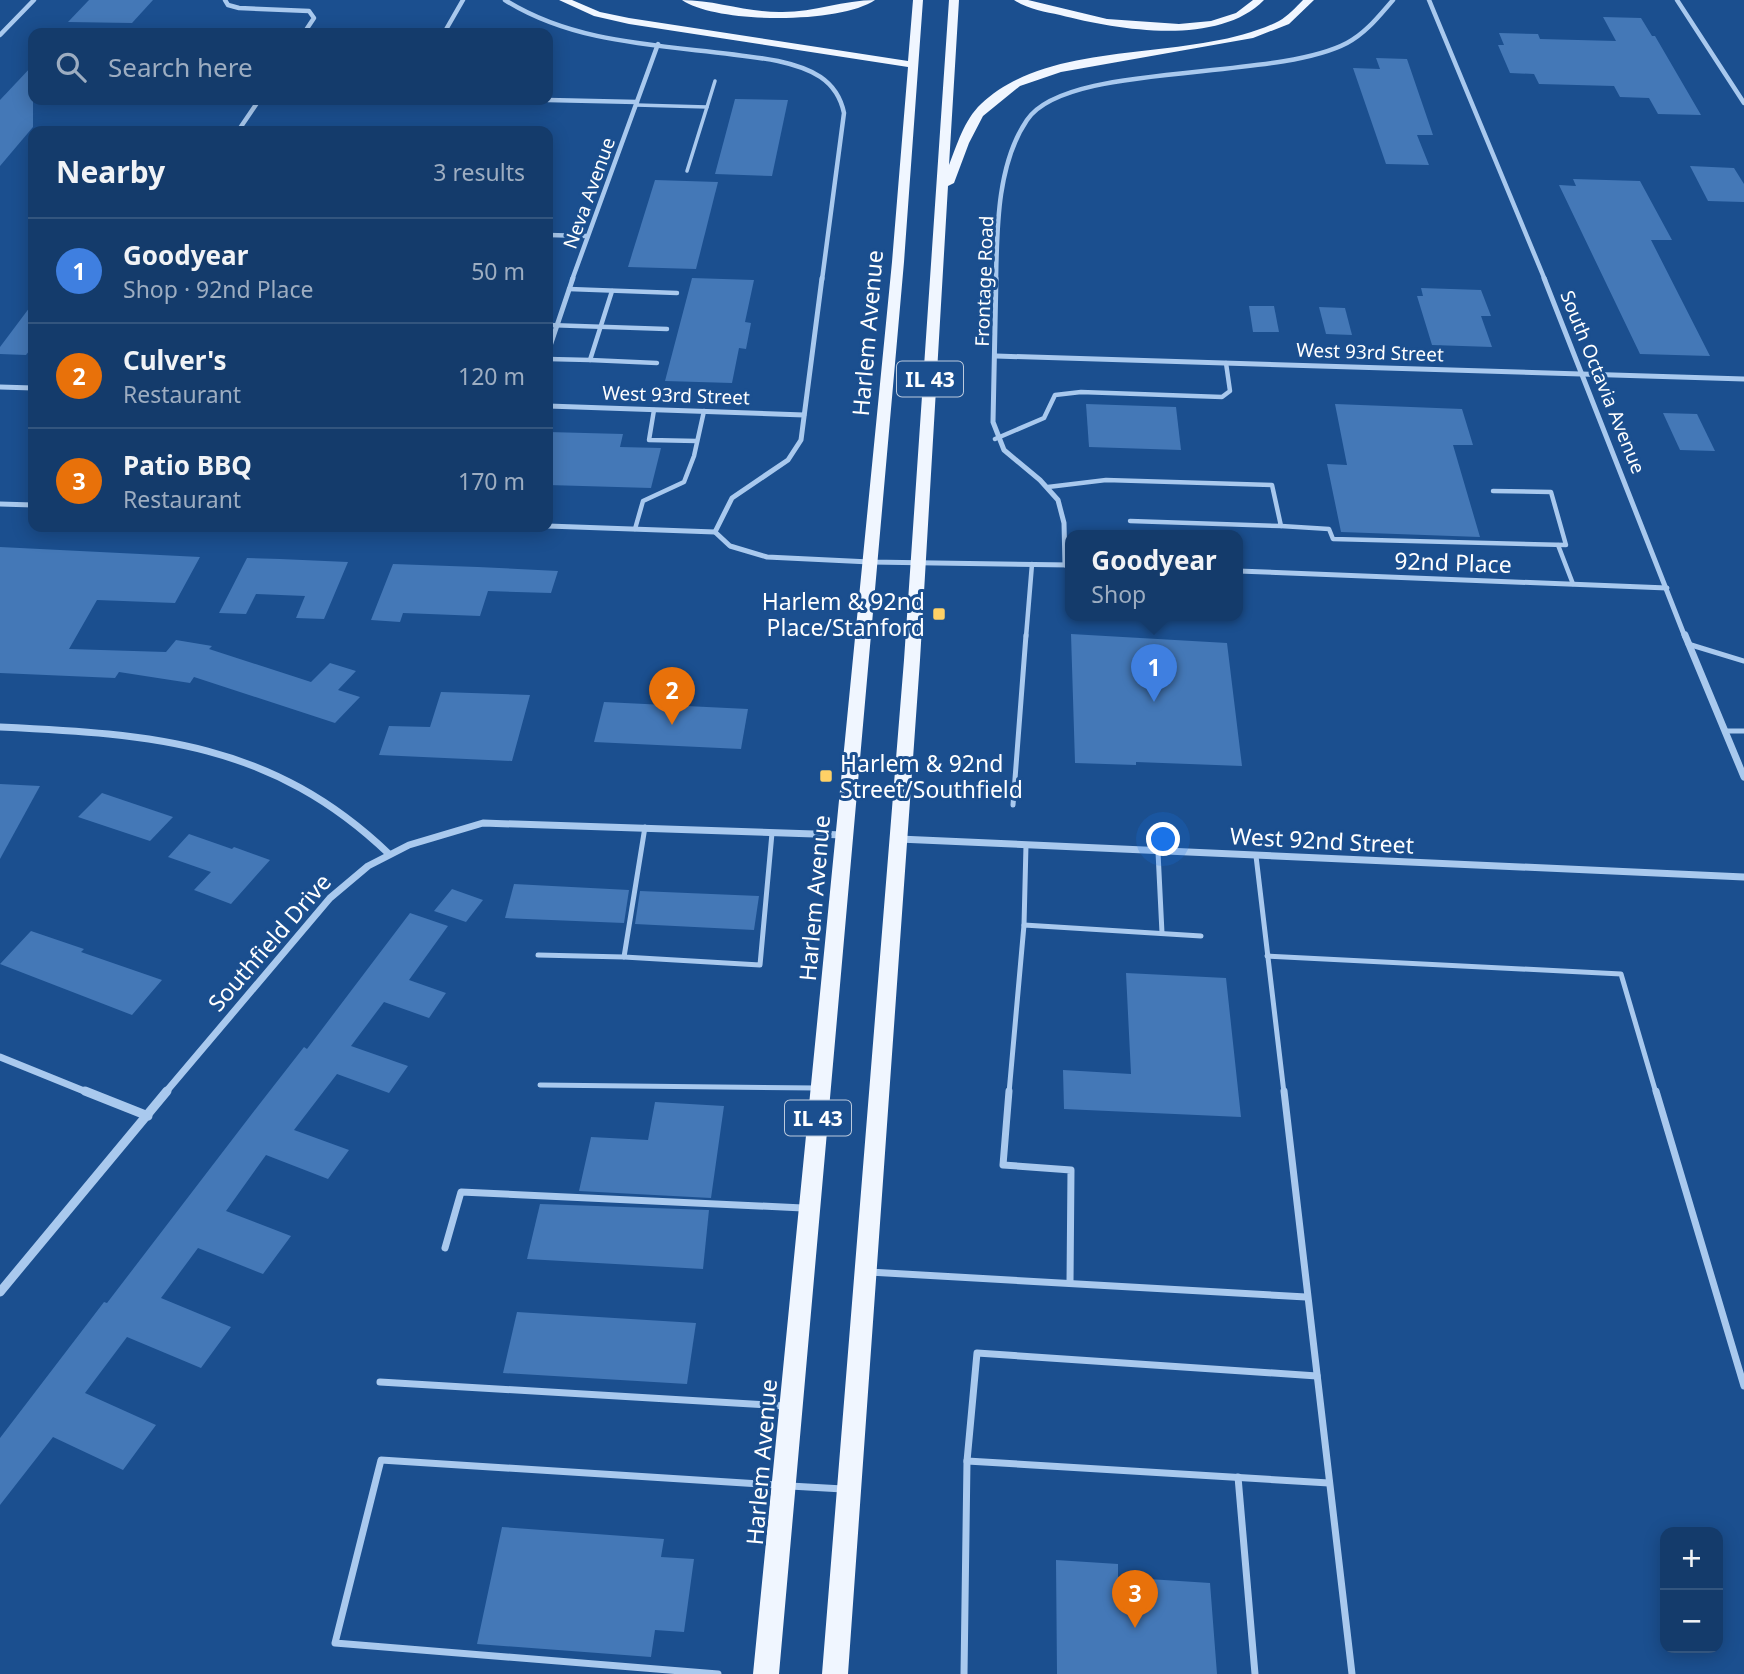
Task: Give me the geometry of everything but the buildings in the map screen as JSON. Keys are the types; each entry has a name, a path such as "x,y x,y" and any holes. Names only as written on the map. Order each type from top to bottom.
{"main road":[{"path":"564,0 597,14 629,21 915,65"},
{"path":"687,0 712,7 777,15 820,13 870,0"},
{"name":"Harlem Avenue","path":"766,1674 870,562 915,65 918,0"},
{"name":"IL 43","path":"835,1674 919,562 954,0"},
{"path":"1019,0 1085,19 1151,27 1222,20 1241,13 1259,0"},
{"path":"942,196 974,121 986,106 1021,81 1066,67 1250,35 1282,23 1298,13 1309,0"}],"street":[{"path":"0,35 34,0"},
{"path":"447,28 463,0"},
{"path":"505,0 520,13 567,29 787,63 821,78 834,87 841,99 844,113 801,440 795,454 784,466 745,487 733,497 724,509 715,532"},
{"name":"Frontage Road","path":"995,439 993,422 997,233 1000,210 1020,136 1028,117 1040,106 1072,91 1093,86 1251,68 1302,59 1345,44 1360,35 1393,0"},
{"name":"South Octavia Avenue","path":"1429,0 1584,374 1688,645 1744,777"},
{"path":"1677,0 1744,103"},
{"path":"227,2 239,8 309,11 314,18 307,28"},
{"name":"Neva Avenue","path":"553,337 658,44"},
{"path":"553,100 636,103"},
{"path":"241,126 255,105"},
{"path":"553,235 587,236"},
{"name":"West 93rd Street","path":"996,356 1744,379"},
{"path":"0,387 28,388"},
{"name":"West 93rd Street","path":"553,406 804,415"},
{"path":"995,439 1003,453 1048,487 1058,501 1063,514 1065,540"},
{"path":"0,503 28,505"},
{"path":"553,526 715,532 730,545 747,553 767,557 870,562 1065,565"},
{"name":"92nd Place","path":"1243,571 1667,588"},
{"path":"0,727 131,733 193,743 226,753 271,771 311,795 366,831 389,854"},
{"name":"Southfield Drive","path":"0,1292 310,918 338,888 365,867 389,854 432,834 483,823 845,835"},
{"name":"West 92nd Street","path":"898,839 1744,877"},
{"path":"0,1057 148,1116"}],"lane":[{"path":"687,171 715,82"},
{"path":"636,103 706,107"},
{"path":"569,289 677,293"},
{"path":"590,360 612,291"},
{"path":"553,325 667,329"},
{"path":"553,359 657,363"},
{"path":"995,439 1044,418 1055,395 1081,392 1222,397 1230,391 1226,363"},
{"path":"654,410 649,440 697,441"},
{"path":"635,529 643,501 684,482 704,411"},
{"path":"1048,487 1106,480 1272,485 1281,526"},
{"path":"1130,521 1329,529 1333,539 1566,545 1550,492 1493,491"},
{"path":"1558,545 1573,584"},
{"path":"1013,805 1032,564"},
{"path":"1688,645 1744,661"},
{"path":"1726,731 1744,731"},
{"path":"624,957 645,827"},
{"path":"538,955 760,965 772,833"},
{"path":"1026,845 1024,925 1003,1165 1071,1170 1070,1283"},
{"path":"1158,852 1162,933"},
{"path":"1256,856 1352,1674"},
{"path":"1024,925 1201,936"},
{"path":"1267,956 1621,974 1744,1387"},
{"path":"540,1085 821,1088"},
{"path":"445,1248 461,1192 810,1209"},
{"path":"864,1272 1306,1297"},
{"path":"964,1674 967,1461 977,1353 1317,1376"},
{"path":"380,1382 791,1406"},
{"path":"718,1674 335,1643 381,1460 849,1489"},
{"path":"967,1461 1329,1483"},
{"path":"1238,1477 1255,1674"}],"place":[{"name":"Harlem & 92nd Place/Stanford","path":"939,614"},
{"name":"Goodyear","path":"1154,702"},
{"name":"Culver's","path":"672,725"},
{"name":"Harlem & 92nd Street/Southfield","path":"826,776"},
{"name":"Patio BBQ","path":"1135,1628"}]}
